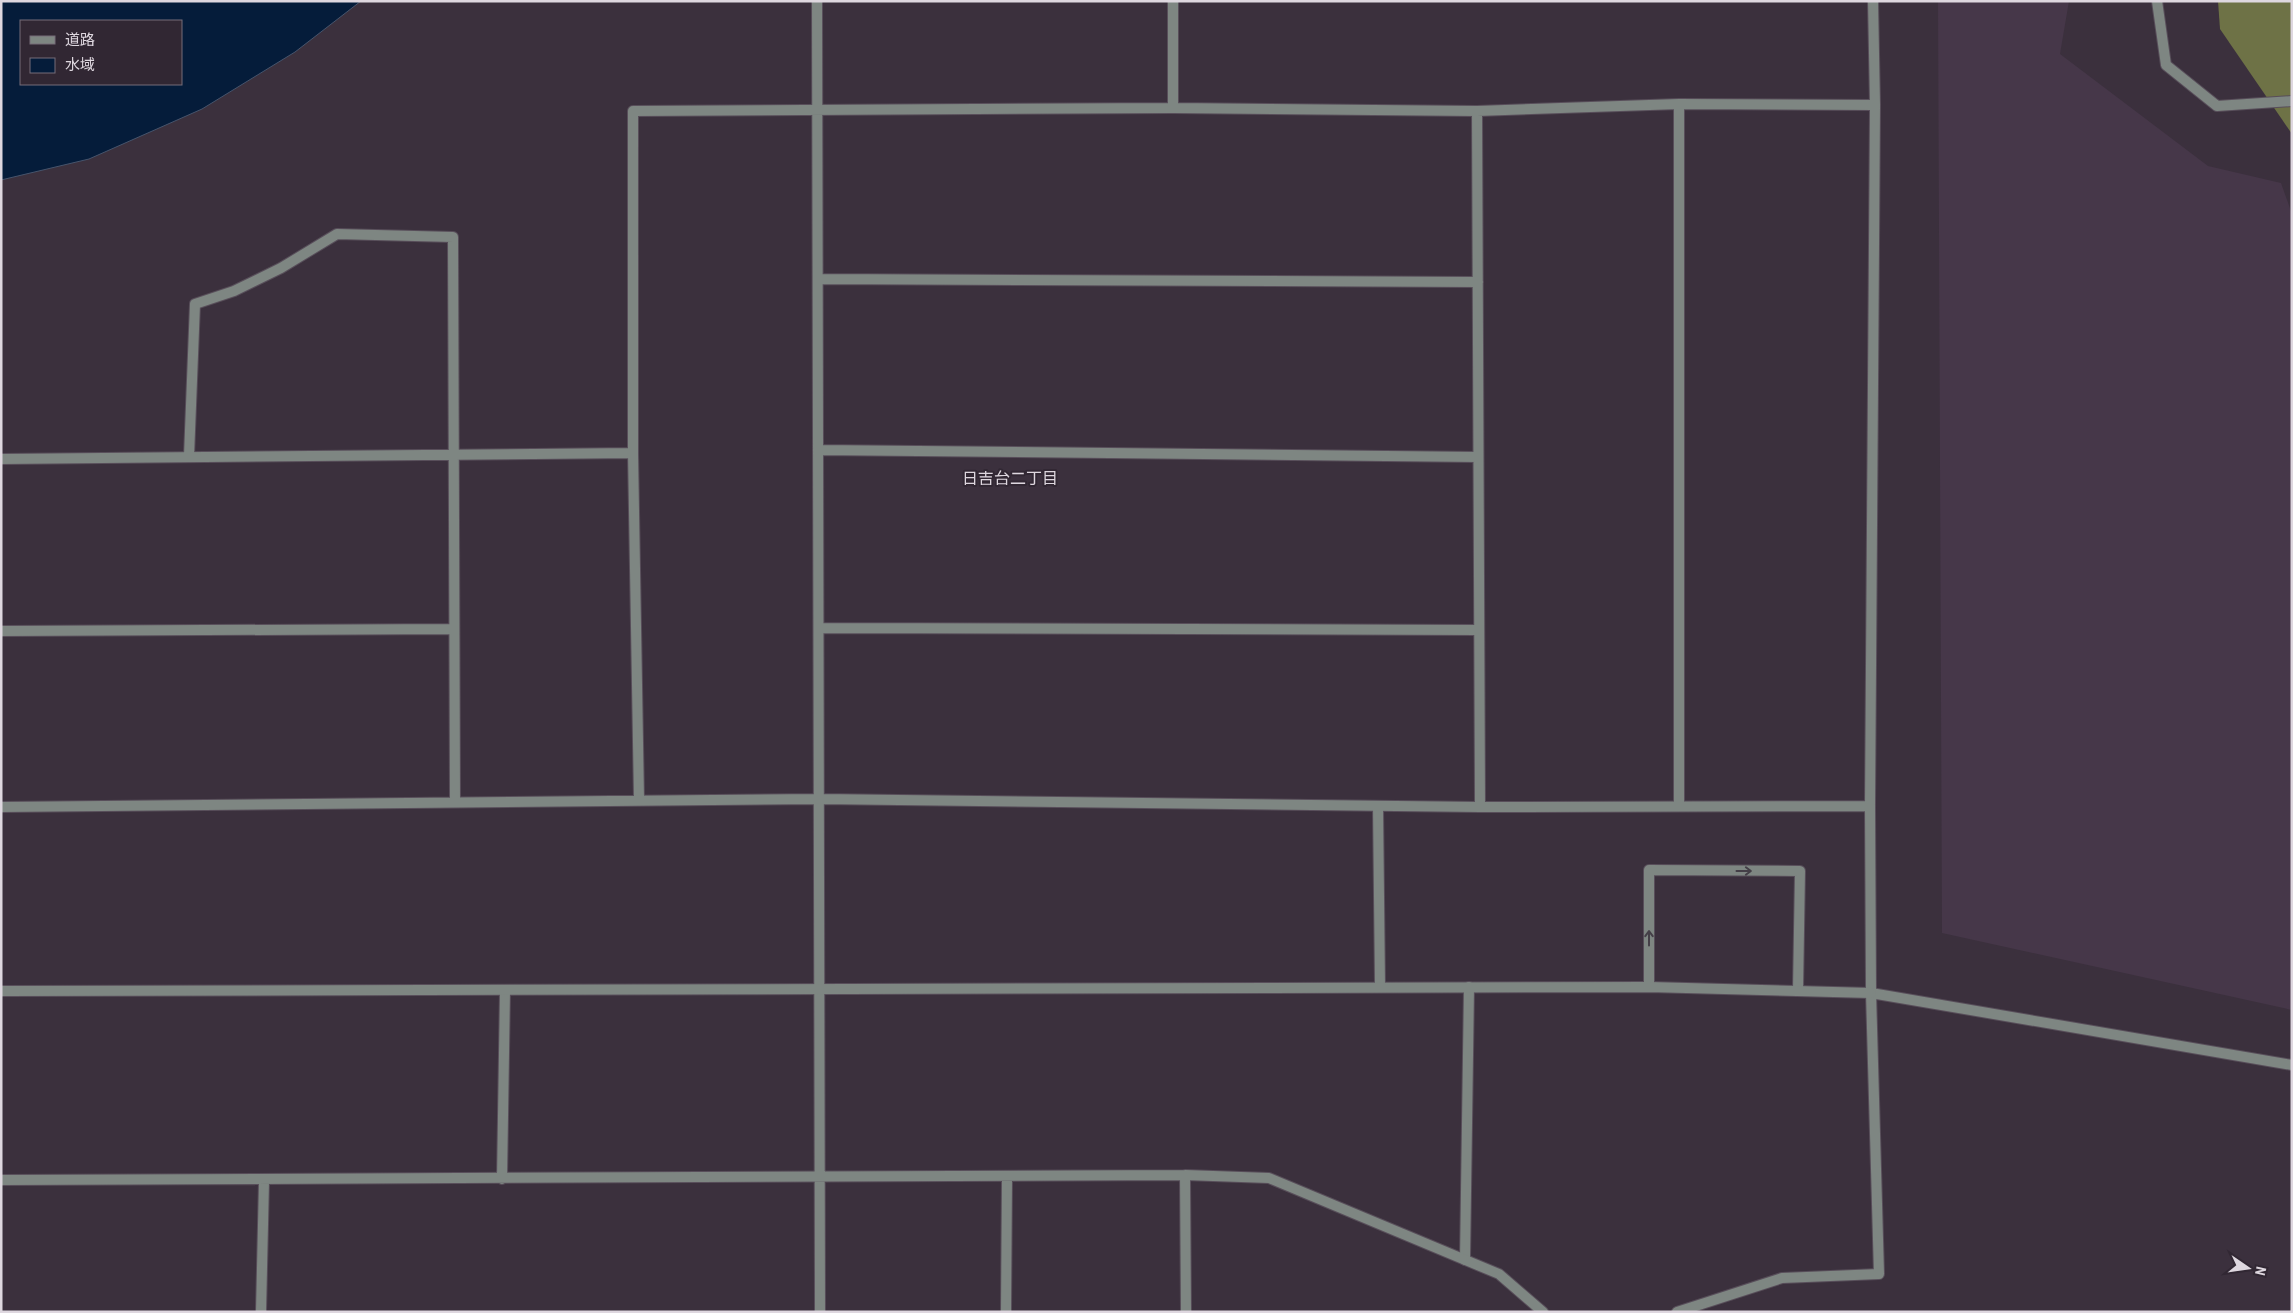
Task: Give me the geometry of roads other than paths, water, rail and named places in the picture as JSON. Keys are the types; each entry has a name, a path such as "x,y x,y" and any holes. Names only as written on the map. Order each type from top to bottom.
{"street":[{"path":"818,1 820,1312"},
{"path":"1173,1 1173,108"},
{"path":"1678,1312 1782,1278 1879,1274 1871,993 1870,806 1875,105 1873,1"},
{"path":"2157,1 2166,65 2217,106 2292,101"},
{"path":"639,800 633,453 633,111 1173,108 1477,111 1679,104 1875,105"},
{"path":"1678,805 1679,104"},
{"path":"1477,111 1480,807"},
{"path":"189,456 195,304 234,291 281,268 337,234 453,236 455,802"},
{"path":"818,279 1478,282"},
{"path":"818,450 1478,457"},
{"path":"1,459 633,453"},
{"path":"819,628 1479,630"},
{"path":"1,631 454,629"},
{"path":"1,807 820,799 1480,807 1870,806"},
{"path":"1378,806 1380,987"},
{"path":"1649,987 1649,870 1800,871 1798,990"},
{"path":"1,991 1380,987 1649,987 1798,990 1871,993 2292,1065"},
{"path":"1465,1260 1469,987"},
{"path":"502,1180 505,990"},
{"path":"1185,1175 1186,1312"},
{"path":"1,1180 502,1180 820,1176 1007,1177 1185,1175 1269,1178 1499,1274 1543,1312"},
{"path":"1006,1312 1007,1177"},
{"path":"261,1312 264,1181"}],"water":[{"path":"1,1 361,1 295,52 202,109 89,159 1,180"}],"district":[{"name":"日吉台二丁目","path":"1010,478"}]}
